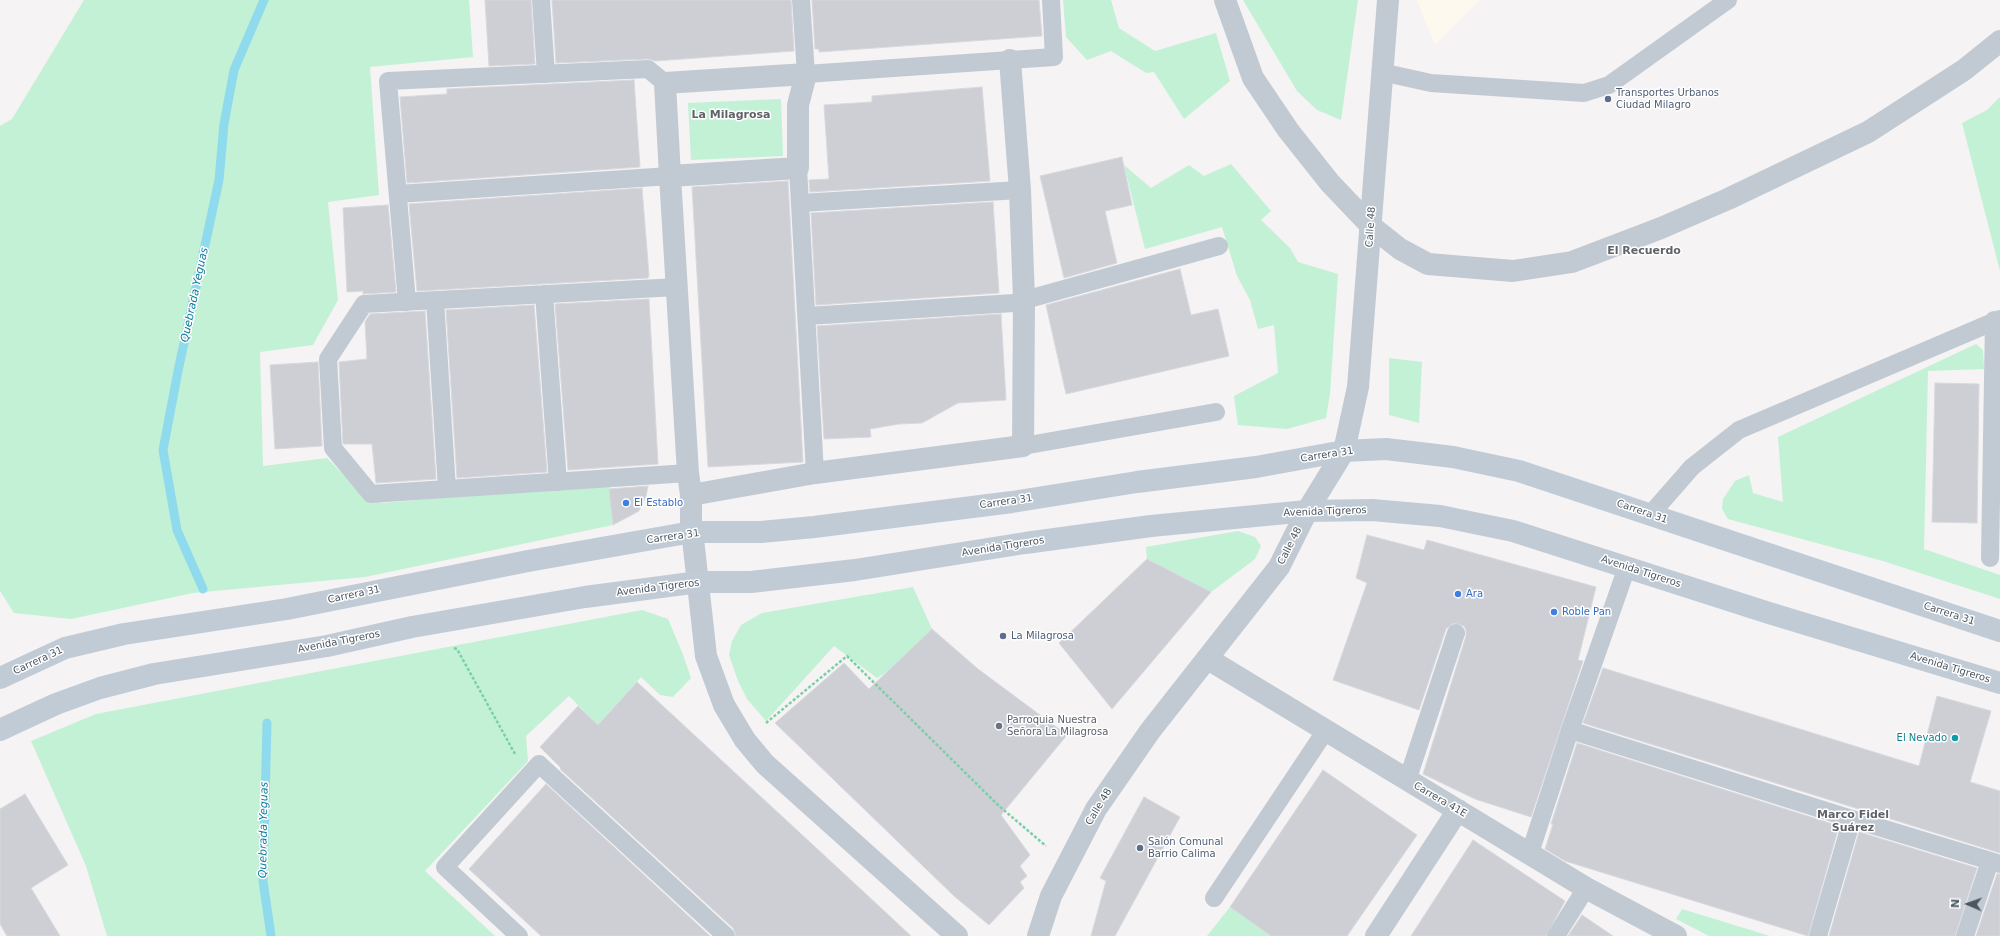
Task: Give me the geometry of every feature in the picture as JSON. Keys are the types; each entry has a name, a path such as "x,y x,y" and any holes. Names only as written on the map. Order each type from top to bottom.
{"main road":[{"name":"Carrera 31","path":"0,678 65,648 124,634 287,609 528,561 692,532 761,532 1012,502 1137,482 1256,467 1344,451 1386,449 1453,457 1518,471 2000,631"},
{"name":"Avenida Tigreros","path":"0,730 56,704 100,688 154,674 327,646 412,627 585,597 699,582 766,581 855,570 1025,543 1151,526 1307,511 1372,510 1440,516 1513,531 1768,613 2000,683"}],"street":[{"path":"1225,0 1254,78 1288,130 1330,184 1372,226 1400,249 1428,264 1513,271 1572,262 1661,228 1728,199 1868,132 1964,70 2000,41"},
{"name":"Calle 48","path":"1038,936 1051,896 1096,809 1150,731 1280,567 1307,511 1344,451 1358,387 1372,226 1381,72 1388,0"},
{"path":"691,495 815,473 1023,446 1024,300 1020,190 1010,60"},
{"path":"670,176 798,168 798,105 806,74 665,83 670,176 688,473 691,495 692,532 699,582 706,656 717,691 745,740 765,764 957,936"},
{"name":"Carrera 41E","path":"1208,659 1407,781 1530,853 1586,888 1676,936"},
{"path":"1376,936 1458,810"}],"lane":[{"path":"541,0 546,74"},
{"path":"801,0 806,74 1054,57 1051,0"},
{"path":"1381,72 1431,83 1584,93 1609,85 1728,0"},
{"path":"407,302 388,81 648,69 665,83"},
{"path":"798,168 815,473"},
{"path":"398,194 670,176"},
{"path":"800,203 1020,190"},
{"path":"807,316 1014,303 1219,246"},
{"path":"677,287 364,304 328,359 333,448 371,494 688,473"},
{"path":"544,294 558,482"},
{"path":"435,300 447,489"},
{"path":"1650,515 1692,467 1739,430 1997,319 1990,558"},
{"path":"1023,446 1216,412"},
{"path":"1530,853 1570,730 1627,567"},
{"path":"1407,781 1456,634"},
{"path":"1214,898 1326,730"},
{"path":"1570,730 1852,819 1995,862 1965,936"},
{"path":"519,936 445,867 539,764 726,936"},
{"path":"1818,936 1852,819"},
{"path":"1556,936 1586,888"}],"path":[{"path":"451,646 457,649 526,778"},
{"path":"745,740 846,656 999,806 1067,865"}],"shaded area":[{"path":"1417,0 1480,0 1435,45"}],"green space":[{"path":"84,0 469,0 473,57 370,67 379,195 328,202 338,300 313,345 260,352 263,466 327,458 367,499 383,503 559,488 609,486 613,525 365,577 193,593 71,619 14,613 0,591 0,126 12,119"},
{"path":"1063,0 1111,0 1119,28 1155,51 1216,33 1230,81 1184,119 1154,72 1146,73 1111,51 1087,60 1066,37"},
{"path":"1243,0 1358,0 1341,120 1317,110 1297,91"},
{"path":"2000,97 2000,271 1962,123 1987,110"},
{"path":"781,99 783,156 691,160 688,103"},
{"path":"1231,164 1271,211 1261,220 1290,248 1298,262 1338,274 1330,394 1326,418 1287,429 1238,425 1234,396 1278,373 1274,325 1258,329 1250,300 1237,276 1222,227 1145,249 1124,165 1151,188 1189,165 1204,176"},
{"path":"1976,344 1983,350 1984,369 1928,371 1924,549 2000,575 2000,599 1883,561 1728,519 1722,509 1723,499 1735,481 1749,475 1753,493 1783,502 1778,437"},
{"path":"1389,358 1422,362 1419,423 1389,415"},
{"path":"1238,531 1255,537 1261,546 1255,559 1211,592 1147,559 1146,547"},
{"path":"913,587 932,629 888,671 877,678 834,646 766,721 747,699 738,681 729,655 732,641 741,625 762,613"},
{"path":"642,610 668,619 691,678 673,697 660,695 641,677 598,725 569,696 526,736 528,761 425,871 495,936 107,936 86,866 31,741 96,714"},
{"path":"1230,907 1271,936 1207,936"},
{"path":"1682,909 1770,936 1709,936 1676,919"}],"building":[{"path":"485,0 531,0 535,64 489,66"},
{"path":"552,0 791,0 794,51 655,61 648,59 556,63"},
{"path":"812,0 1039,0 1042,36 819,52 819,49 815,49"},
{"path":"634,80 640,167 407,183 400,97 447,94 447,89"},
{"path":"982,87 990,181 810,192 809,180 829,179 824,105 872,102 872,96"},
{"path":"1122,157 1132,205 1105,211 1117,263 1064,278 1040,176"},
{"path":"788,181 803,462 708,467 692,187"},
{"path":"642,188 648,278 417,291 409,204"},
{"path":"993,202 999,293 816,305 811,213"},
{"path":"388,205 396,292 363,294 363,291 347,292 343,208"},
{"path":"1180,269 1191,315 1218,309 1229,356 1066,394 1046,305"},
{"path":"649,299 658,464 568,470 555,304"},
{"path":"534,305 547,472 457,478 446,310"},
{"path":"425,311 436,479 376,483 372,444 343,444 339,362 367,359 365,322 370,314"},
{"path":"1001,314 1006,400 958,403 922,423 899,424 870,429 871,437 824,439 817,326"},
{"path":"318,362 322,446 275,449 270,365"},
{"path":"1935,383 1979,384 1977,523 1932,522"},
{"name":"El Establo","path":"648,486 646,496 639,511 613,525 609,489"},
{"path":"1367,535 1424,550 1427,540 1596,587 1578,660 1583,661 1531,817 1475,799 1423,774 1466,636 1464,626 1454,623 1446,629 1419,710 1333,680 1367,583 1356,578"},
{"path":"1147,559 1211,592 1112,709 1059,643"},
{"path":"932,629 978,669 1067,735 1001,815 1030,855 1020,866 1027,876 1020,882 1024,888 989,925 954,896 775,723 844,663 869,689"},
{"path":"1603,668 1919,766 1937,696 1991,711 1970,782 2000,791 2000,853 1583,723"},
{"path":"637,682 911,936 736,936 733,928 560,769 561,768 540,747 578,706 598,725"},
{"path":"1577,743 1839,826 1808,936 1565,861 1545,849 1553,824 1551,824"},
{"path":"1323,770 1417,835 1347,936 1271,936 1230,907"},
{"path":"546,784 710,936 541,936 469,869"},
{"path":"25,794 68,865 31,888 60,936 7,936 0,924 0,809"},
{"name":"Salón Comunal Barrio Calima","path":"1144,797 1180,817 1115,936 1091,936 1106,881 1100,878"},
{"path":"1859,832 1977,868 1955,936 1829,936"},
{"path":"1473,840 1565,901 1546,936 1411,936"},
{"path":"1997,874 2000,874 2000,936 1976,936"},
{"path":"1582,915 1613,936 1568,936"}],"waterway":[{"name":"Quebrada Yeguas","path":"203,589 177,530 163,450 178,371 219,180 224,124 234,70 264,0"},
{"name":"Quebrada Yeguas","path":"267,723 263,881 271,936"}],"place":[{"name":"Transportes Urbanos Ciudad Milagro","path":"1608,99"},
{"name":"El Establo","path":"626,503"},
{"name":"Ara","path":"1458,594"},
{"name":"Roble Pan","path":"1554,612"},
{"name":"La Milagrosa","path":"1003,636"},
{"name":"Parroquia Nuestra Señora La Milagrosa","path":"999,726"},
{"name":"El Nevado","path":"1955,738"},
{"name":"Salón Comunal Barrio Calima","path":"1140,848"}],"district":[{"name":"La Milagrosa","path":"731,115"},
{"name":"El Recuerdo","path":"1644,251"},
{"name":"Marco Fidel Suárez","path":"1853,821"}]}
